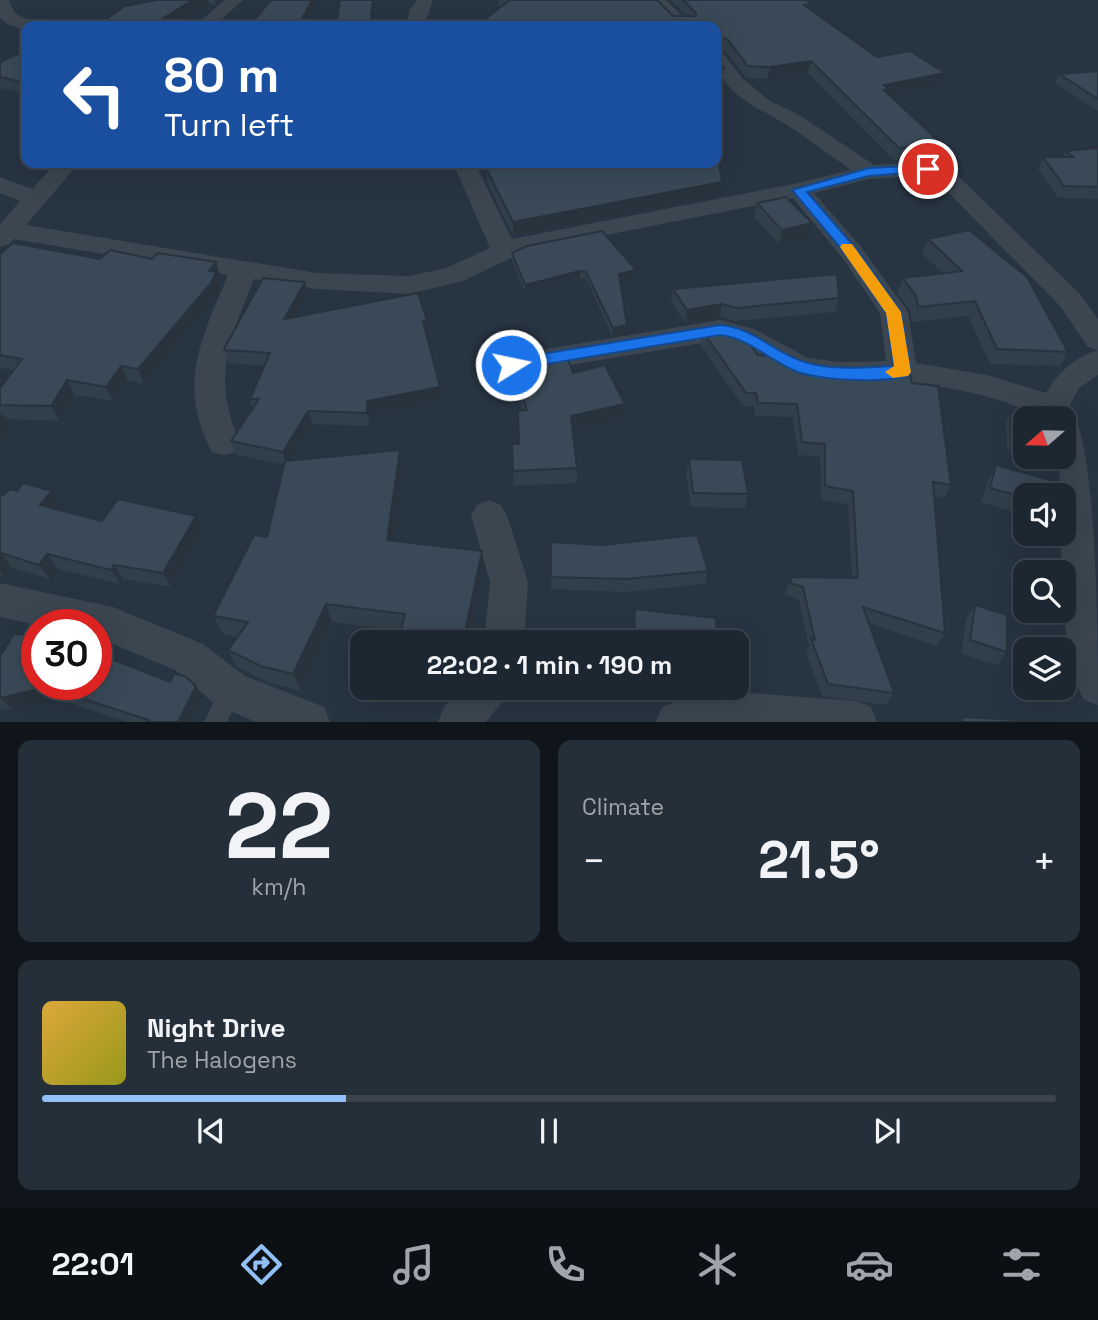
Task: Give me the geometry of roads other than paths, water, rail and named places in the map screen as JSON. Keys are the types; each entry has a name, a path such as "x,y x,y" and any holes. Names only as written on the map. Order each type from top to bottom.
{"street":[{"path":"1,0 3,13 8,19 21,22"},
{"path":"210,21 235,0"},
{"path":"416,21 425,0"},
{"path":"656,0 679,21"},
{"path":"726,83 794,120 869,172"},
{"path":"4,235 63,168"},
{"path":"466,168 504,250"},
{"path":"4,235 328,282 409,285 454,275 504,250 799,190 869,172 931,169 944,175 1070,300 1098,340"},
{"path":"0,184 35,199"},
{"path":"799,190 853,254 894,312 902,372"},
{"path":"223,443 208,406 206,379 244,269"},
{"path":"1070,300 1098,302"},
{"path":"511,365 720,330 738,332 800,367 835,373 902,372 1009,391 1035,399 1045,406"},
{"path":"1062,406 1068,381 1098,360"},
{"path":"1076,469 1082,604 1098,685"},
{"path":"489,515 509,582 505,630"},
{"path":"0,600 99,620 189,657 223,706 309,722"},
{"path":"459,722 476,700"},
{"path":"677,722 749,714 856,722"}]}
